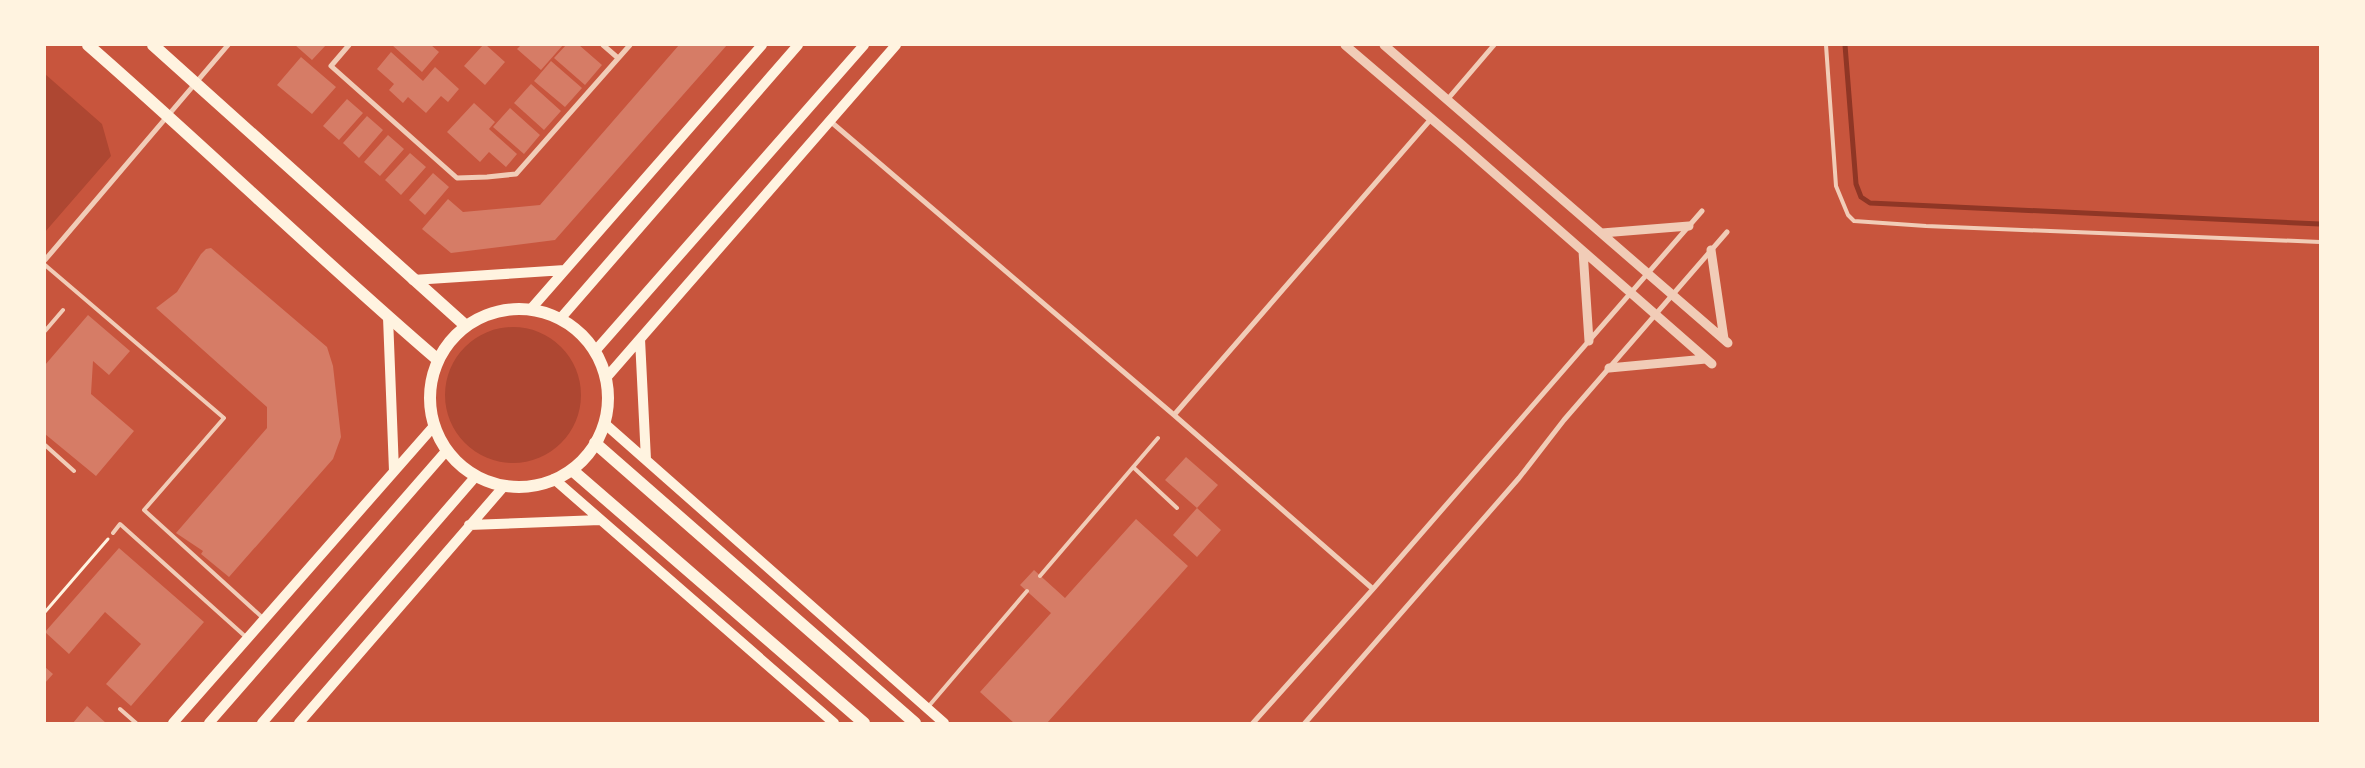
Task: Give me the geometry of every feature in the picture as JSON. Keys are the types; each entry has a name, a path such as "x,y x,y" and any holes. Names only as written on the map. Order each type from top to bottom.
{"main road":[{"path":"88,45 438,360"},
{"path":"153,45 194,84 466,326"},
{"path":"530,310 762,45"},
{"path":"560,319 798,45"},
{"path":"596,350 864,45"},
{"path":"606,378 896,45"},
{"path":"413,280 565,270"},
{"path":"511,308 540,311 560,319 566,322 596,350 606,378 608,394 604,423 592,449 572,470 546,483 518,488 488,482 462,468 442,445 431,417 430,387 438,360 457,333 482,316 511,308"},
{"path":"388,317 394,471"},
{"path":"640,339 646,460"},
{"path":"604,423 944,723"},
{"path":"173,723 434,426"},
{"path":"595,443 915,723"},
{"path":"209,723 447,450"},
{"path":"572,470 864,723"},
{"path":"262,723 476,476"},
{"path":"554,479 834,723"},
{"path":"299,723 505,485"},
{"path":"469,525 600,520"}],"street":[{"path":"45,260 228,45"},
{"path":"349,45 331,66 457,178 487,178 516,174 630,45"},
{"path":"603,45 618,58"},
{"path":"1345,45 1709,361 1609,368"},
{"path":"1384,45 1726,341 1711,250"},
{"path":"1447,100 1494,45"},
{"path":"1174,415 1431,119"},
{"path":"830,120 1174,415 1373,589"},
{"path":"1252,723 1373,589 1702,211"},
{"path":"1602,233 1689,226"},
{"path":"1305,723 1519,478 1609,368 1727,232"},
{"path":"1583,251 1589,341"}],"lane":[{"path":"1826,45 1836,186 1848,215 1854,221 2320,242"},
{"path":"45,265 224,418 144,510 264,618"},
{"path":"45,331 63,310"},
{"path":"1040,576 1158,438"},
{"path":"45,445 74,471"},
{"path":"1133,467 1177,508"},
{"path":"113,533 120,524 247,638"},
{"path":"927,709 1027,591"},
{"path":"120,709 136,723"}],"path":[{"path":"45,612 113,533"}],"shaded area":[{"path":"45,74 102,124 111,156 45,232"},
{"path":"513,327 539,332 561,347 576,369 581,395 576,421 561,443 539,458 513,463 487,458 465,443 450,421 445,395 450,369 465,347 487,332"}],"building":[{"path":"295,45 326,45 312,60"},
{"path":"392,45 431,45 439,52 422,72"},
{"path":"483,45 486,45 505,62 485,85 464,66"},
{"path":"521,45 563,45 541,70 517,49"},
{"path":"566,45 579,45 602,65 585,85 554,58"},
{"path":"679,45 727,45 555,240 451,253 422,229 448,199 463,212 540,205"},
{"path":"391,52 423,81 435,67 459,89 448,102 441,96 426,113 408,97 403,103 389,90 394,84 377,69"},
{"path":"301,57 336,87 312,114 277,85"},
{"path":"551,61 582,88 565,107 534,81"},
{"path":"531,84 561,111 544,130 514,103"},
{"path":"347,99 363,113 339,140 323,126"},
{"path":"474,103 495,122 489,129 517,154 506,167 489,152 480,162 447,132"},
{"path":"510,108 540,135 524,154 493,127"},
{"path":"367,116 383,130 359,158 343,143"},
{"path":"388,135 404,149 380,176 364,162"},
{"path":"410,153 426,167 401,195 385,180"},
{"path":"433,173 449,187 425,215 409,200"},
{"path":"211,248 327,347 333,366 341,437 333,459 229,577 201,554 203,551 176,533 267,428 267,407 156,308 177,292 201,254 206,249"},
{"path":"88,315 130,351 109,375 93,361 91,394 134,431 96,476 45,434 45,365"},
{"path":"1186,457 1218,485 1197,508 1165,480"},
{"path":"1197,508 1221,530 1197,557 1173,535"},
{"path":"1136,519 1188,566 1047,723 1014,723 980,692 1051,613 1020,585 1034,570 1065,598"},
{"path":"119,548 204,622 131,706 106,684 141,644 105,612 69,654 45,632"},
{"path":"45,667 53,674 45,683"},
{"path":"87,706 106,723 73,723"}],"waterway":[{"path":"1845,45 1856,184 1861,197 1870,203 2320,224"}]}
